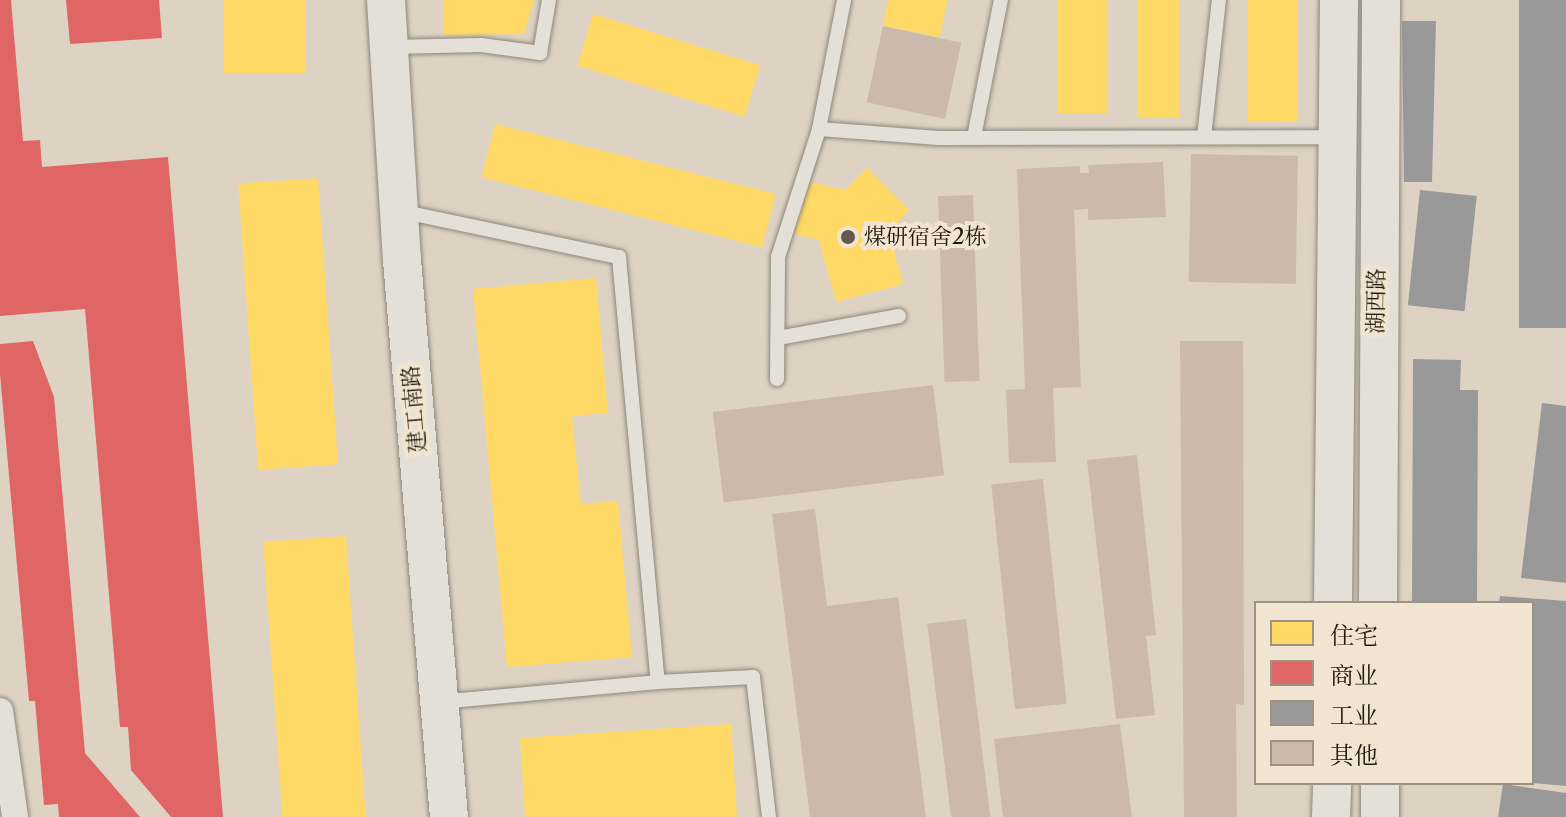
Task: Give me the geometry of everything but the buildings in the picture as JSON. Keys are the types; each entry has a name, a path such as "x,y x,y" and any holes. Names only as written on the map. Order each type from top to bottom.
{"main road":[{"name":"建工南路","path":"386,0 399,211 449,817"},
{"name":"湖西路","path":"1333,601 1339,0"},
{"name":"湖西路","path":"1378,601 1381,0"},
{"path":"1331,817 1332,785"},
{"path":"1380,785 1380,817"}],"street":[{"path":"0,711 15,817"}],"lane":[{"path":"390,47 481,45 540,53 549,0"},
{"path":"777,379 778,257 819,129 844,0"},
{"path":"974,137 1001,0"},
{"path":"1204,137 1219,0"},
{"path":"819,129 974,137 1338,137"},
{"path":"399,211 619,257 658,682"},
{"path":"778,338 899,316"},
{"path":"439,702 658,682 753,677 769,817"}],"place":[{"name":"煤研宿舍2栋","path":"848,237"}]}
